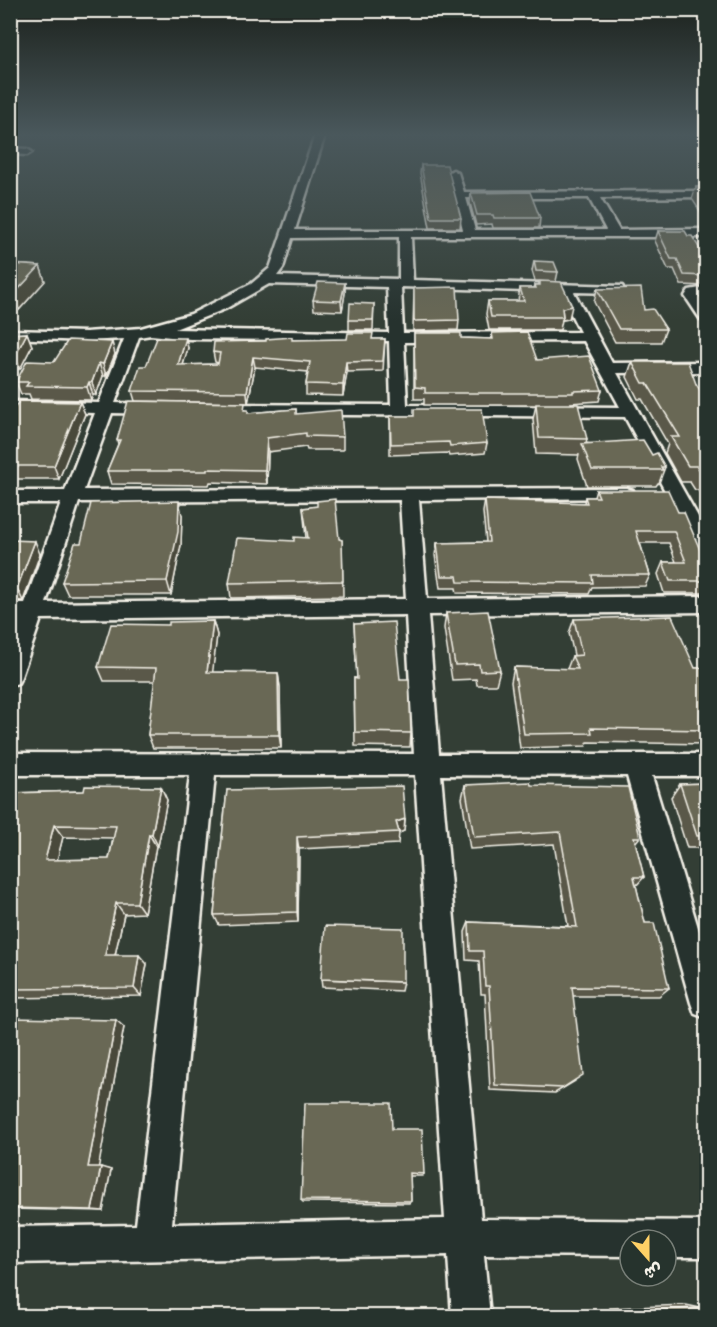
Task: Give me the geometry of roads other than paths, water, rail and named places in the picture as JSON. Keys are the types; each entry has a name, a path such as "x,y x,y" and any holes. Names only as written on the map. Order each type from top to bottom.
{"street":[{"path":"10,677 104,408 140,332 184,320 223,305 268,280 276,268 300,197"},
{"path":"459,197 470,235"},
{"path":"594,197 615,234"},
{"path":"288,234 701,236"},
{"path":"399,412 394,337 405,234"},
{"path":"268,280 617,289"},
{"path":"566,287 606,368 706,548"},
{"path":"706,291 694,293 692,296 706,316"},
{"path":"10,334 87,336 140,332 190,335 394,337 589,336"},
{"path":"606,368 706,367"},
{"path":"10,406 175,409"},
{"path":"199,409 630,412"},
{"path":"410,494 427,763 471,1317"},
{"path":"10,497 676,494"},
{"path":"10,611 706,604"},
{"path":"10,764 706,765"},
{"path":"152,1243 204,764"},
{"path":"636,764 706,1003"},
{"path":"10,1245 466,1238 706,1239"}]}
